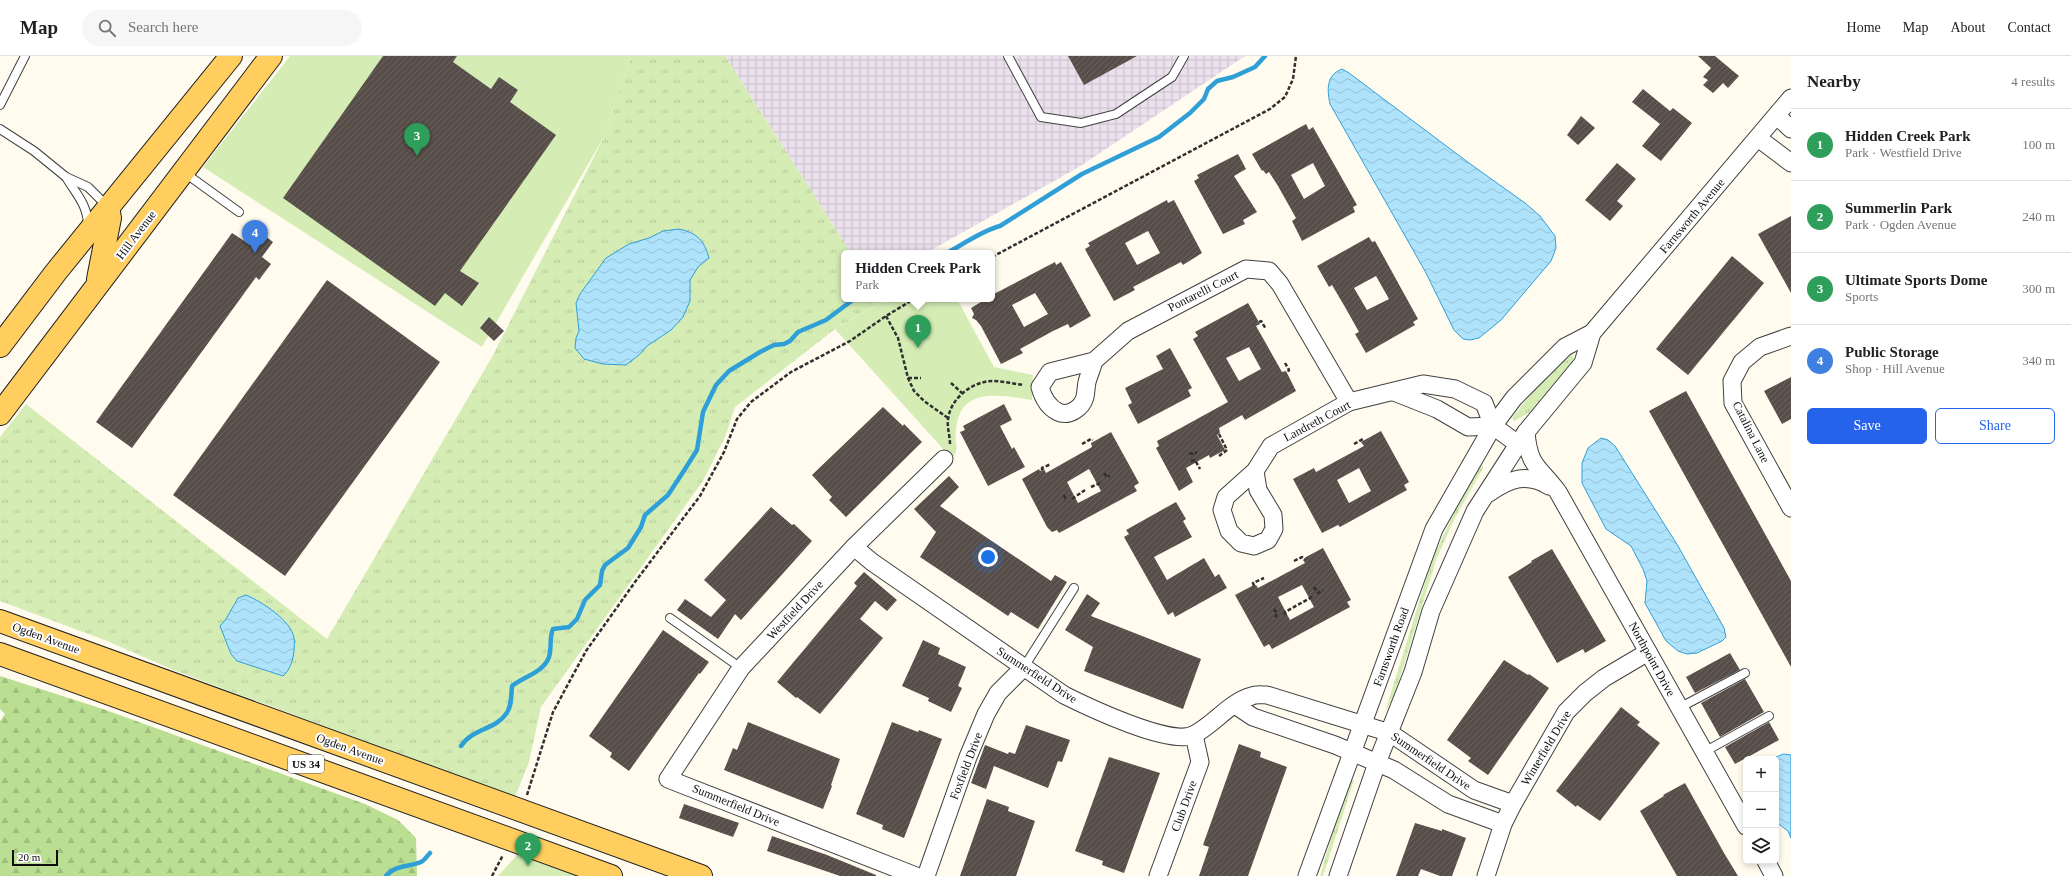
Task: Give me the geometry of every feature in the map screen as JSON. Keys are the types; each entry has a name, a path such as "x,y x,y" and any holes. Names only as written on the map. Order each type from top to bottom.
{"main road":[{"path":"0,346 108,208 232,56"},
{"name":"Hill Avenue","path":"0,414 271,56"},
{"path":"96,288 110,218 108,208"},
{"name":"Ogden Avenue","path":"0,621 701,876"},
{"name":"US 34","path":"0,654 611,876"}],"street":[{"name":"Farnsworth Avenue","path":"1493,426 1514,398 1565,347 1592,333 1791,98"},
{"path":"1776,116 1791,129"},
{"path":"1758,138 1791,163"},
{"name":"Pontarelli Court","path":"1094,361 1128,331 1179,303 1246,270 1269,271 1280,284 1349,402"},
{"name":"Farnsworth Avenue","path":"1522,438 1583,363 1592,333"},
{"name":"Catalina Lane","path":"1791,336 1760,347 1742,362 1732,382 1733,403 1791,508"},
{"name":"Landreth Court","path":"1254,472 1271,446 1349,402 1423,384 1455,389 1484,403 1493,426"},
{"path":"1338,876 1378,763 1413,672 1431,611 1475,511 1522,438 1493,426 1468,427 1437,409 1394,392"},
{"name":"Farnsworth Road","path":"1307,876 1434,529 1493,426"},
{"name":"Northpoint Drive","path":"1522,438 1536,468 1558,492 1743,821"},
{"name":"Westfield Drive","path":"668,779 741,668 854,547 944,460"},
{"name":"Northpoint Drive","path":"1484,496 1503,483 1522,478 1538,480 1558,492"},
{"name":"Summerfield Drive","path":"854,547 866,558 1064,695 1099,712 1151,730 1182,738 1194,735 1235,705 1252,695 1267,695 1390,732 1474,790 1513,804"},
{"name":"Winterfield Drive","path":"1486,876 1503,824 1566,712 1585,693 1604,678 1648,652"},
{"name":"Foxfield Drive","path":"926,876 968,757 986,714 998,693 1024,667"},
{"name":"Summerfield Drive","path":"1235,705 1253,717 1352,752 1378,763 1405,776 1448,804 1503,824"},
{"name":"Club Drive","path":"1159,876 1200,762 1194,735"},
{"name":"Summerfield Drive","path":"668,779 916,876"},
{"path":"1768,864 1774,876"}],"lane":[{"path":"0,105 25,56"},
{"path":"1008,56 1041,117 1081,123 1116,114 1172,77 1184,56"},
{"path":"0,129 34,151 66,177 88,187 108,208"},
{"path":"184,172 239,212"},
{"path":"66,177 82,199 88,214 88,233"},
{"path":"1024,667 1074,588"},
{"path":"670,618 741,668"},
{"path":"1679,708 1745,673"},
{"path":"1704,752 1770,716"}],"path":[{"path":"995,255 1270,109 1285,97 1293,79 1296,56"},
{"path":"527,795 553,712 586,651 635,582 700,496 724,452 737,419 751,402 791,372 850,341 909,302"},
{"path":"886,316 898,338 908,378 914,391 924,401 948,418"},
{"path":"1259,322 1262,323 1266,329"},
{"path":"1285,363 1289,370 1287,373"},
{"path":"908,378 921,378"},
{"path":"944,460 950,450 948,418 956,400 962,393 980,383 993,380 1025,385"},
{"path":"950,383 962,393"},
{"path":"1219,434 1227,450 1219,456"},
{"path":"1082,444 1091,439 1093,440"},
{"path":"1354,444 1363,439"},
{"path":"1190,453 1197,452"},
{"path":"1191,461 1195,460 1200,469"},
{"path":"1042,470 1042,468 1051,464"},
{"path":"1104,473 1107,477 1110,476"},
{"path":"1091,487 1102,482"},
{"path":"1072,499 1085,490"},
{"path":"1064,494 1066,501"},
{"path":"1294,561 1302,557 1305,559"},
{"path":"1254,586 1253,583 1264,578"},
{"path":"1314,587 1318,593 1323,590"},
{"path":"1285,615 1285,612 1297,604 1312,597 1313,598"},
{"path":"1274,609 1277,614 1275,617"},
{"path":"492,876 504,853"}],"shaded area":[{"path":"725,56 1245,56 1079,167 931,250 849,250"}],"green space":[{"path":"290,56 631,56 605,135 482,347 203,167"},
{"path":"631,56 725,56 849,250 841,250 841,302 882,302 835,329 735,407 725,437 703,481 541,707 529,762 515,797 176,671 107,641 0,601 0,437 26,404 327,639 492,357 605,135"},
{"path":"883,302 959,302 994,367 1033,375 1032,400 1007,396 995,396 973,400 965,406 959,416 956,430 956,450 953,460 835,329"},
{"path":"1565,352 1572,352 1574,360 1529,413 1514,421 1512,418"},
{"path":"1483,465 1483,468 1454,520 1436,560 1395,694 1385,712 1433,557 1457,507"},
{"path":"0,676 103,709 365,804 398,820 416,838 417,876 0,876 0,721 5,714 0,709"},
{"path":"1354,780 1323,876 1320,876 1333,831 1351,781"},
{"path":"517,855 578,876 498,876"}],"water":[{"path":"1342,69 1525,203 1540,216 1555,236 1556,248 1551,261 1501,320 1479,338 1470,340 1463,339 1454,330 1425,271 1330,104 1328,88 1330,79"},
{"path":"679,229 691,233 699,238 705,246 709,258 698,267 690,280 690,301 683,317 671,330 647,346 639,355 626,365 603,364 584,359 575,348 576,338 579,331 576,303 580,294 606,258 629,244 649,238 663,231"},
{"path":"1601,438 1608,440 1615,446 1678,546 1724,628 1726,637 1722,641 1697,653 1687,654 1678,651 1666,641 1645,603 1647,581 1643,569 1631,546 1606,529 1582,483 1582,463 1588,448"},
{"path":"246,595 275,612 282,618 292,631 294,638 294,654 289,668 283,676 237,661 231,654 220,626 226,619 238,598"},
{"path":"1783,754 1791,755 1791,838 1788,831 1779,824 1779,756"}],"building":[{"path":"383,56 457,56 453,62 491,89 499,77 518,90 510,102 556,135 460,271 479,283 462,306 445,293 435,306 283,198"},
{"path":"1068,56 1137,56 1084,85"},
{"path":"1698,56 1715,56 1739,76 1728,88 1723,83 1713,93 1703,85 1708,80 1703,77 1711,68"},
{"path":"1643,89 1670,111 1673,108 1692,123 1661,161 1642,146 1660,124 1632,102"},
{"path":"1581,116 1595,128 1578,145 1567,135"},
{"path":"1306,124 1309,130 1313,127 1357,205 1353,207 1355,212 1302,241 1292,221 1296,218 1278,186 1269,172 1266,174 1263,170 1262,171 1252,154","holes":["1313,163 1325,186 1304,199 1291,175"]},
{"path":"1238,154 1246,169 1234,176 1257,212 1243,220 1245,224 1223,234 1194,181 1199,178 1197,175"},
{"path":"1617,163 1636,179 1617,201 1623,206 1610,221 1585,200"},
{"path":"1167,200 1168,203 1174,200 1202,253 1183,265 1181,262 1133,287 1135,290 1114,301 1085,249 1090,246 1088,243","holes":["1148,231 1160,253 1137,265 1125,243"]},
{"path":"1791,216 1791,293 1758,234"},
{"path":"256,229 273,242 262,257 271,264 259,280 256,277 132,448 96,422 232,233 246,242"},
{"path":"1369,237 1372,242 1375,241 1418,319 1413,322 1415,325 1366,353 1355,334 1359,332 1345,307 1332,285 1329,287 1317,266","holes":["1376,276 1389,299 1367,310 1354,288"]},
{"path":"1732,256 1764,283 1688,375 1656,349"},
{"path":"1055,262 1056,265 1061,262 1091,316 1070,328 1068,324 1053,331 1020,349 1023,353 1001,364 981,326 972,318 974,314 971,308 981,302 995,302 995,293","holes":["1035,293 1048,314 1024,327 1012,305"]},
{"path":"327,280 440,362 285,576 173,495"},
{"path":"1248,303 1260,324 1256,326 1282,372 1286,371 1296,391 1245,420 1242,415 1219,428 1220,433 1217,435 1225,450 1210,458 1209,455 1186,468 1193,482 1179,491 1156,448 1159,446 1157,441 1228,402 1193,339 1198,336 1195,332","holes":["1249,347 1261,369 1239,381 1226,358"]},
{"path":"489,317 504,331 494,341 480,328"},
{"path":"1170,348 1192,388 1188,390 1191,396 1138,424 1128,405 1132,403 1125,388 1163,369 1156,356"},
{"path":"1791,377 1791,419 1782,424 1764,391"},
{"path":"1686,391 1791,581 1791,667 1649,411"},
{"path":"1004,404 1012,420 1000,426 1012,449 1014,447 1025,467 988,486 960,432 965,430 963,426"},
{"path":"883,407 903,426 904,424 922,442 846,517 829,500 832,497 812,475"},
{"path":"1381,431 1409,482 1404,485 1407,490 1340,527 1338,525 1322,533 1293,479 1314,468 1316,472 1364,446 1361,442","holes":["1359,468 1371,491 1349,503 1337,480"]},
{"path":"1111,432 1139,483 1134,486 1137,491 1059,533 1057,530 1052,532 1047,527 1022,479 1039,469 1040,471 1044,469 1046,473 1092,447 1091,443","holes":["1089,469 1101,491 1078,503 1067,482"]},
{"path":"949,476 959,487 940,506 1051,581 1055,575 1067,582 1038,629 1011,612 1008,616 920,557 936,532 914,509"},
{"path":"1176,502 1186,519 1183,521 1192,537 1154,557 1167,580 1204,558 1215,577 1219,574 1227,588 1175,617 1173,612 1168,615 1124,537 1129,534 1126,530"},
{"path":"771,507 792,525 794,524 812,541 741,620 735,614 718,639 677,610 685,599 711,617 726,600 704,580"},
{"path":"1323,548 1351,600 1347,602 1350,607 1272,649 1269,644 1264,647 1235,595 1252,586 1256,585 1258,588 1305,563 1303,560","holes":["1302,585 1314,607 1290,620 1278,597"]},
{"path":"1552,549 1606,641 1585,653 1583,649 1557,663 1508,577"},
{"path":"864,572 897,600 887,611 875,601 860,619 883,638 820,714 797,697 796,698 777,682 857,586 854,583"},
{"path":"1087,594 1100,603 1091,616 1201,659 1183,709 1084,671 1093,647 1065,630"},
{"path":"663,630 709,662 700,674 699,673 629,771 610,757 612,753 589,736"},
{"path":"923,640 940,648 938,654 966,667 958,686 962,688 951,712 928,701 929,698 902,686"},
{"path":"1730,653 1740,670 1695,693 1686,677"},
{"path":"1504,660 1528,675 1529,674 1549,688 1488,775 1468,761 1471,758 1447,740"},
{"path":"1745,679 1764,712 1720,737 1701,703"},
{"path":"1621,707 1640,722 1637,725 1660,743 1600,821 1577,805 1576,807 1556,791"},
{"path":"748,722 840,759 823,809 724,770 733,748 737,750"},
{"path":"892,722 942,739 904,838 882,829 883,825 856,814"},
{"path":"1769,722 1779,740 1750,756 1743,756 1743,760 1735,764 1725,747"},
{"path":"1026,725 1070,740 1062,762 1058,761 1048,788 994,766 986,789 971,783 985,745 1008,754 1009,752 1015,754"},
{"path":"1239,744 1261,752 1260,757 1287,767 1248,876 1199,876 1209,847 1203,845"},
{"path":"1109,757 1160,773 1124,873 1102,865 1103,861 1075,851"},
{"path":"1685,783 1738,876 1677,876 1640,811 1664,796 1663,795"},
{"path":"987,799 1009,807 1008,811 1035,821 1016,876 960,876"},
{"path":"684,804 739,823 733,837 679,818"},
{"path":"1415,823 1442,831 1442,829 1466,838 1452,876 1440,876 1421,869 1418,876 1396,876"},
{"path":"772,836 827,855 876,876 840,876 767,851"}],"waterway":[{"path":"952,250 979,234 1000,226 1082,174 1159,137 1190,113 1204,99 1208,89 1217,81 1233,77 1255,67 1265,56"},
{"path":"461,746 466,740 496,723 506,714 510,704 512,686 543,667 549,657 553,629 569,627 577,619 585,600 600,585 602,571 605,565 628,548 641,527 645,515 668,495 697,450 703,412 716,385 729,371 774,345 784,344 790,341 798,332 826,320 850,302"},
{"path":"386,876 393,870 416,864 424,860 430,853"}],"place":[{"name":"Ultimate Sports Dome","path":"417,156"},
{"name":"Public Storage","path":"255,253"},
{"name":"Hidden Creek Park","path":"918,348"},
{"name":"Summerlin Park","path":"528,866"}]}
